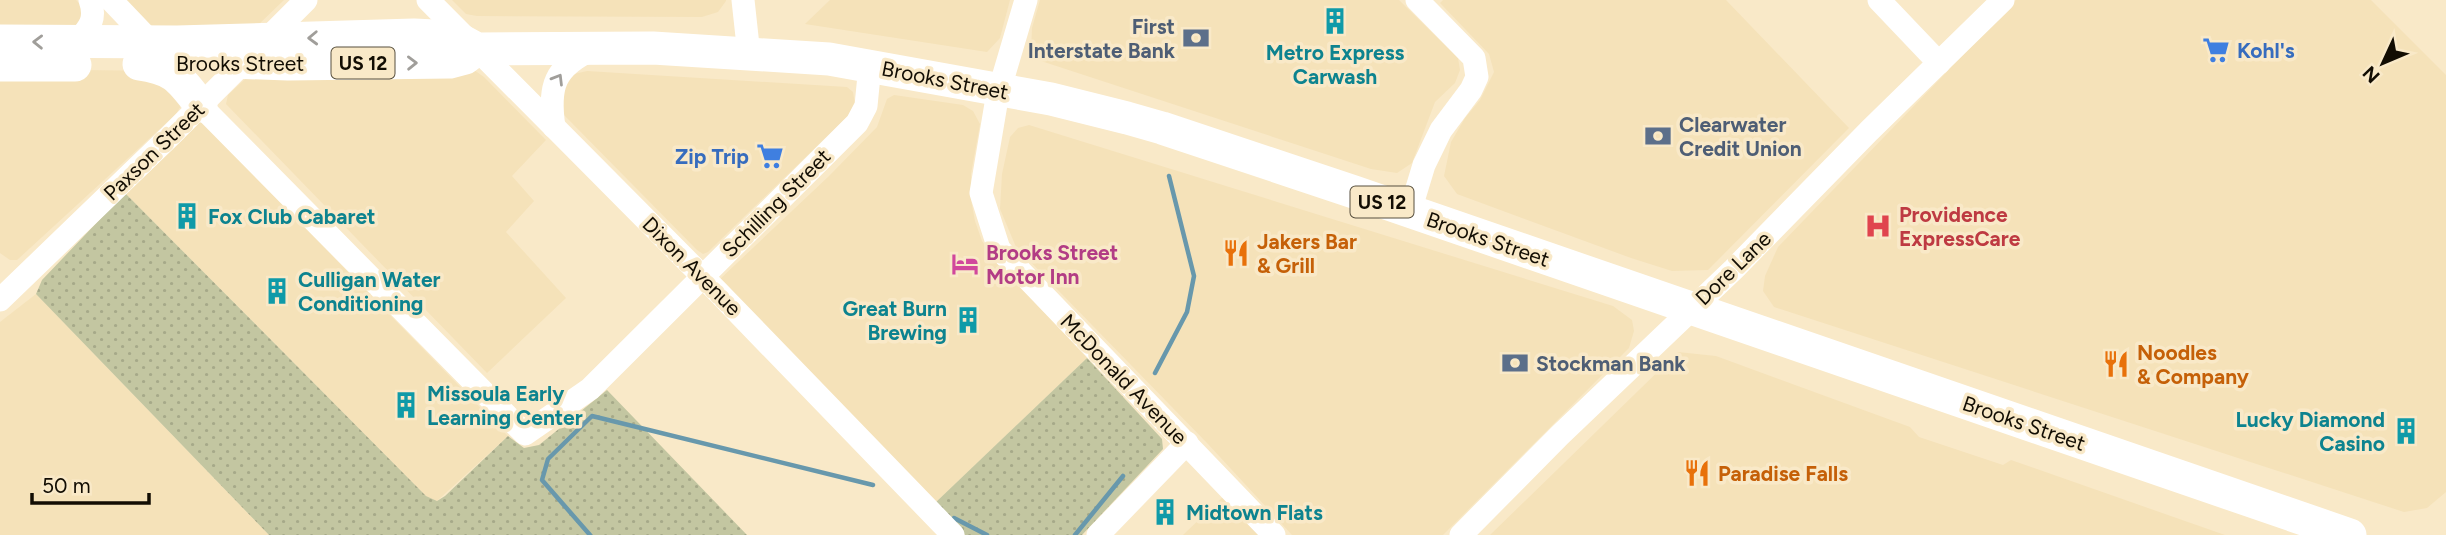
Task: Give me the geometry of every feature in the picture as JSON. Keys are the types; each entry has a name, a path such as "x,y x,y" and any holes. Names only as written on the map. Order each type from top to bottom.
{"highway":[{"name":"Brooks Street","path":"0,41 76,43 145,53"},
{"name":"Brooks Street","path":"0,65 145,53 256,50 288,64 450,62 465,58 477,49 653,48 830,59 1051,99 1163,128 2350,535"},
{"path":"145,53 180,78 201,106"}],"street":[{"path":"76,43 92,20 94,12 90,0"},
{"path":"111,0 145,53"},
{"name":"Paxson Street","path":"3,291 201,106 306,0"},
{"name":"Dixon Avenue","path":"428,0 702,276 953,535"},
{"path":"743,0 749,55"},
{"name":"McDonald Avenue","path":"1026,0 999,90 981,193 999,249 1273,535"},
{"path":"1410,211 1441,130 1477,78 1474,58 1417,0"},
{"path":"1879,0 1939,64"},
{"name":"Dore Lane","path":"1461,535 1734,269 2003,0"},
{"path":"554,127 551,107 553,83 578,56 595,48"},
{"name":"Schilling Street","path":"201,106 525,434 590,389 857,123 866,106 870,65"},
{"path":"1098,535 1187,443"}],"shaded area":[{"path":"0,0 76,0 83,7 84,16 72,30 0,30"},
{"path":"119,0 284,0 257,26 152,34"},
{"path":"452,0 726,1 718,12 702,17 477,16 466,14"},
{"path":"830,0 1010,0 1000,38 987,52 805,24"},
{"path":"1040,0 1399,0 1458,58 1460,70 1455,83 1435,102 1412,163 1397,173 1371,169 1038,60 1031,49 1032,28"},
{"path":"1443,0 1726,0 1849,128 1708,270 1672,271 1457,194 1444,176 1451,142 1465,118 1480,100 1494,72 1489,54 1440,3"},
{"path":"2016,0 2371,0 2446,75 2446,492 2427,508 2404,512 1774,307 1763,291 1765,276 1778,247"},
{"path":"0,69 165,71 185,99 176,114 17,260 10,260 0,253"},
{"path":"256,69 474,70 484,77 546,140 512,176 534,201 506,232 566,298 487,373 226,104 228,95"},
{"path":"587,71 847,87 853,92 855,104 848,116 703,254 563,114 559,83 565,76"},
{"path":"894,95 963,105 973,111 980,124 971,174 971,200 982,241 997,262 1087,358 935,503 719,280 877,127 887,99"},
{"path":"201,121 508,436 437,501 426,496 125,193"},
{"path":"1029,125 1613,306 1632,320 1634,331 1629,348 1443,535 1292,535 1207,443 1016,247 1000,209 1002,174 1010,137 1018,128"},
{"path":"36,294 269,535 0,535 0,322"},
{"path":"1678,352 1716,356 1910,427 1919,437 2003,465 2011,460 2225,535 1490,535"},
{"path":"1223,497 1259,535 1183,535"}],"green space":[{"path":"125,193 426,496 437,501 445,496 508,436 524,448 539,445 607,390 747,535 269,535 36,294 42,280"},
{"path":"1087,358 1162,439 1163,449 1082,535 965,535 935,503"}],"waterway":[{"path":"1155,373 1187,312 1194,276 1169,176"},
{"path":"590,535 542,480 548,459 592,416 873,485"},
{"path":"1075,535 1123,476"},
{"path":"954,518 987,535"}],"place":[{"name":"Metro Express Carwash","path":"1335,21"},
{"name":"First Interstate Bank","path":"1196,38"},
{"name":"Kohl's","path":"2216,50"},
{"name":"Clearwater Credit Union","path":"1658,136"},
{"name":"Zip Trip","path":"770,156"},
{"name":"Fox Club Cabaret","path":"187,216"},
{"name":"Providence ExpressCare","path":"1878,226"},
{"name":"Jakers Bar & Grill","path":"1236,253"},
{"name":"Brooks Street Motor Inn","path":"965,264"},
{"name":"Culligan Water Conditioning","path":"277,291"},
{"name":"Great Burn Brewing","path":"968,320"},
{"name":"Stockman Bank","path":"1515,363"},
{"name":"Noodles & Company","path":"2116,364"},
{"name":"Missoula Early Learning Center","path":"406,405"},
{"name":"Lucky Diamond Casino","path":"2406,431"},
{"name":"Paradise Falls","path":"1697,473"},
{"name":"Midtown Flats","path":"1165,512"}]}
